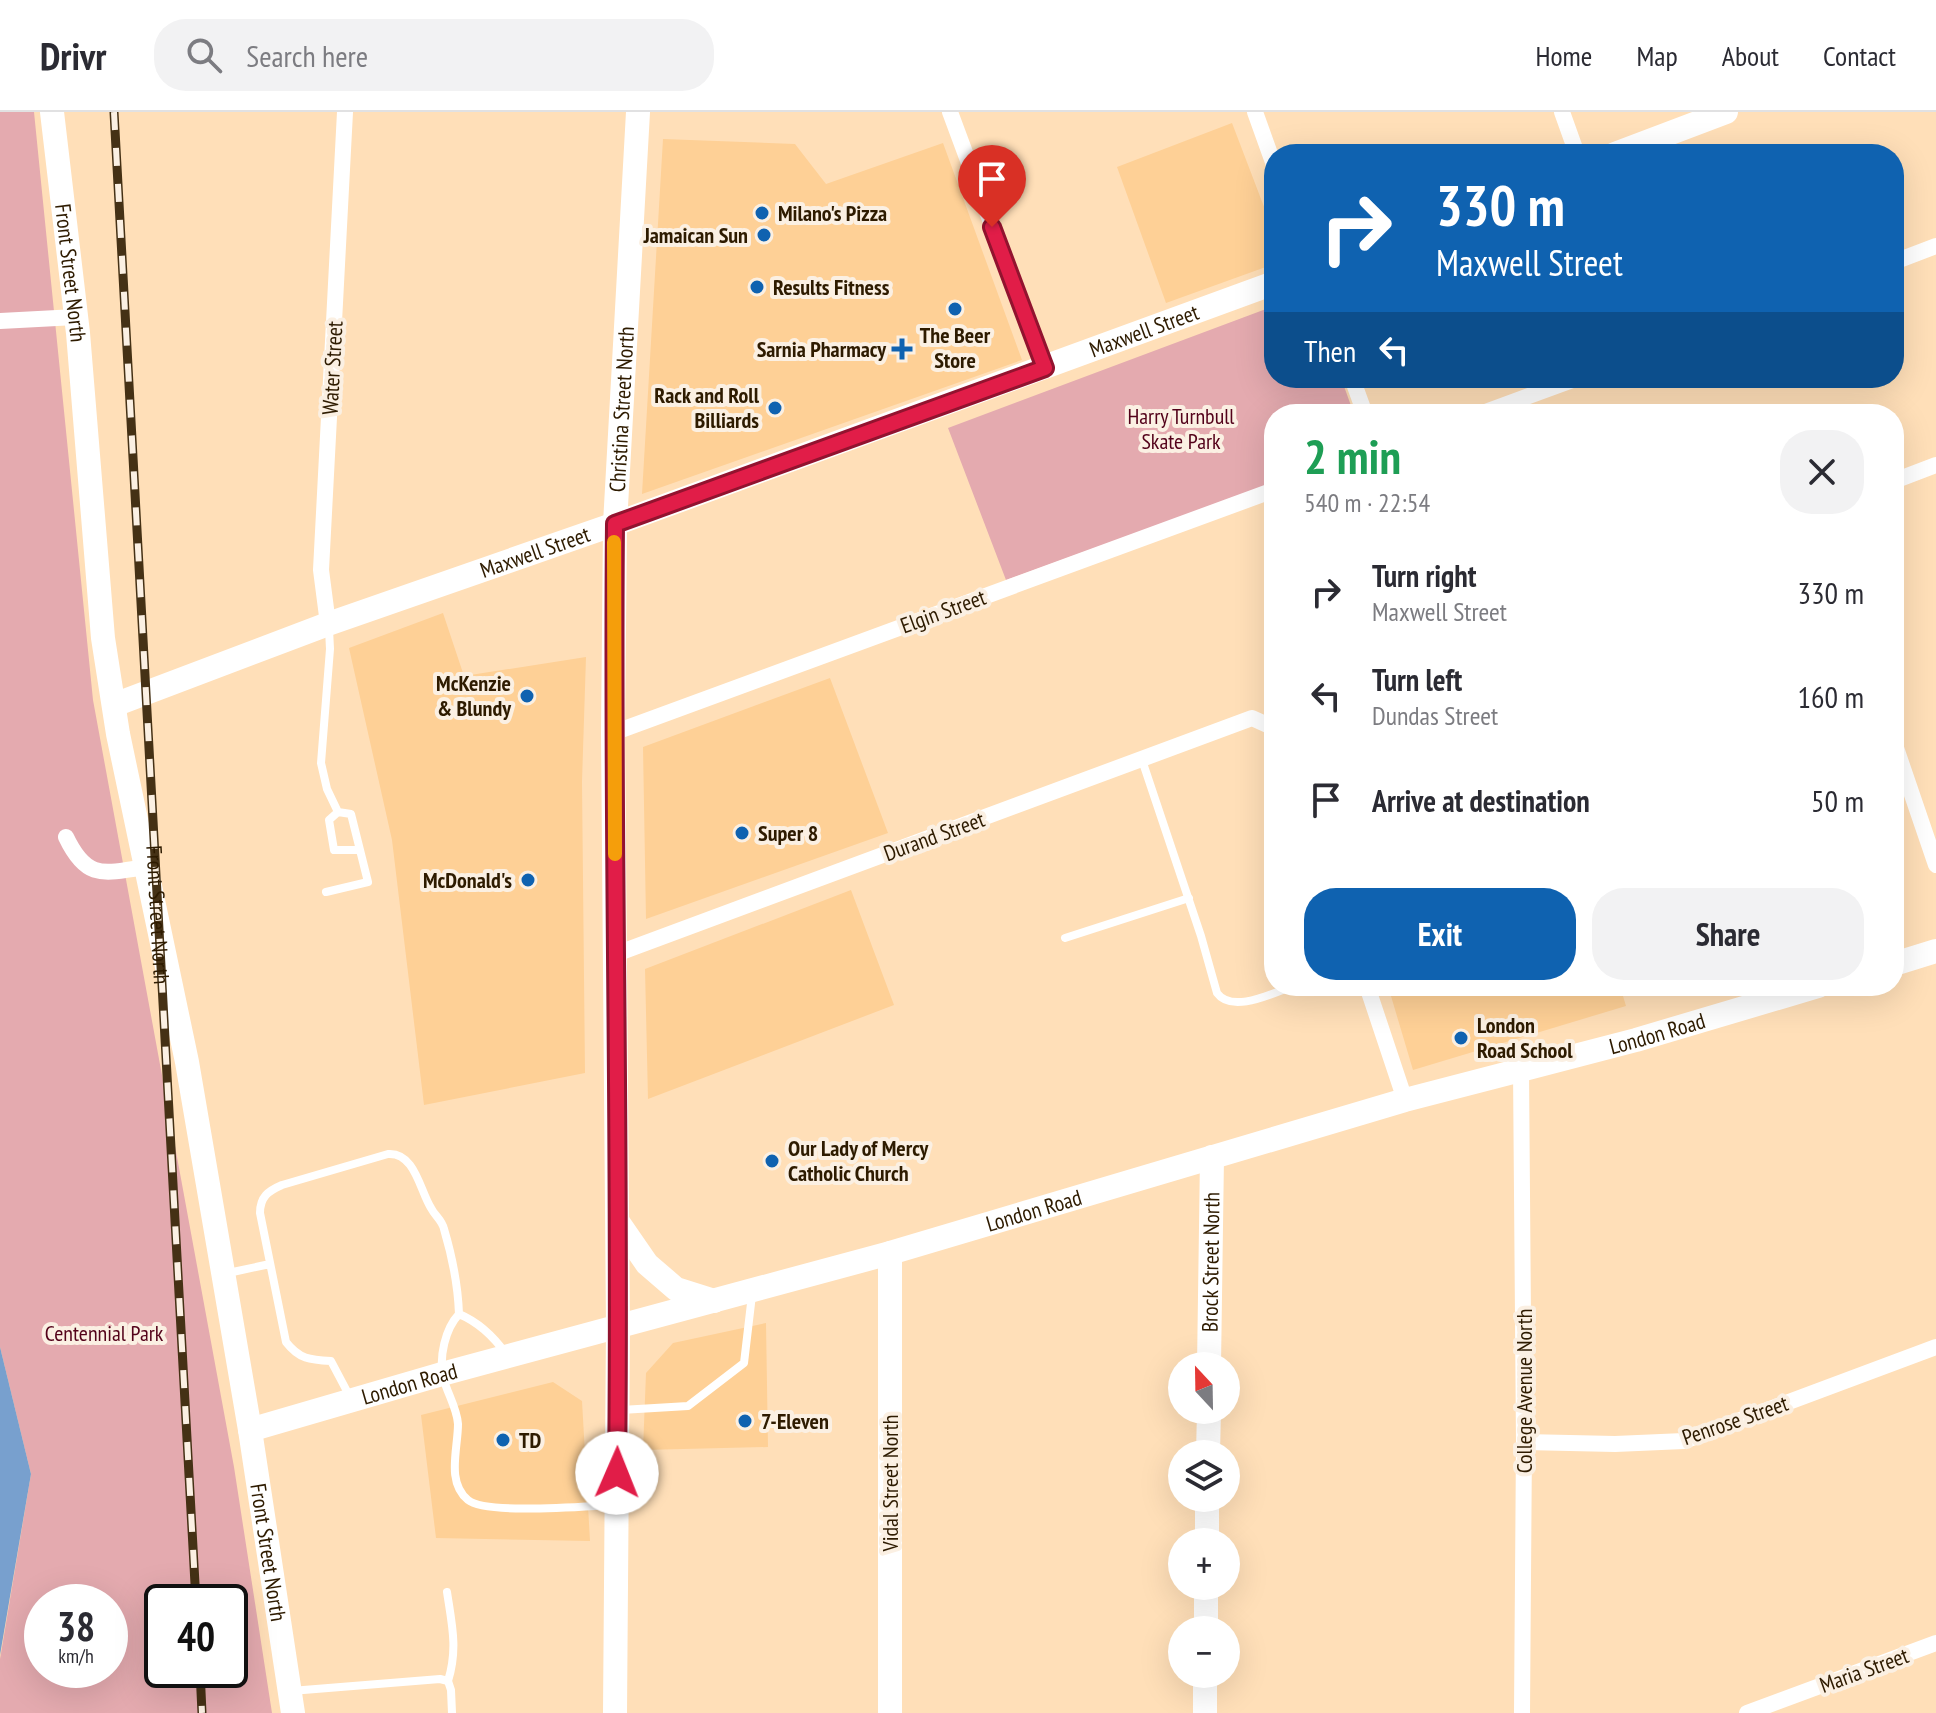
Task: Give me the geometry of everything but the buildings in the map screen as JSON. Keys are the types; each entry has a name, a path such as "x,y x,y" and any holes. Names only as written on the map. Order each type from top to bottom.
{"main road":[{"name":"Front Street North","path":"52,112 76,317 103,638 187,1062 250,1430 292,1702"},
{"name":"Christina Street North","path":"615,1713 618,1222 613,733 615,524 638,112"},
{"path":"1641,144 1726,112"},
{"name":"Maxwell Street","path":"114,705 328,624 615,524 1264,287"},
{"path":"1904,961 1936,951"},
{"name":"London Road","path":"250,1430 442,1374 890,1253 1405,1100 1636,1040 1784,996"},
{"name":"Brock Street North","path":"1209,1352 1212,1157"},
{"path":"618,1222 647,1264 676,1289 714,1301"},
{"name":"Vidal Street North","path":"890,1253 890,1713"},
{"path":"1205,1688 1205,1713"}],"street":[{"name":"Water Street","path":"328,624 321,570 345,112"},
{"path":"950,112 1045,368"},
{"path":"1255,112 1266,144"},
{"path":"1562,112 1573,144"},
{"path":"1904,258 1936,246"},
{"path":"0,321 76,317"},
{"path":"1507,404 1551,388"},
{"path":"1904,477 1936,465"},
{"name":"Elgin Street","path":"613,733 1264,494"},
{"name":"Durand Street","path":"616,954 1252,718 1264,723"},
{"path":"1904,771 1936,865"},
{"path":"66,837 75,855 86,867 102,874 146,867"},
{"path":"1370,996 1405,1100"},
{"name":"College Avenue North","path":"1521,1069 1524,1442 1522,1713"},
{"name":"Penrose Street","path":"1524,1442 1615,1444 1684,1441 1936,1347"},
{"name":"Maria Street","path":"1747,1713 1936,1643"}],"lane":[{"path":"328,624 330,649 321,763 327,789 338,812"},
{"path":"1142,759 1217,993 1222,1000 1234,1003 1264,994"},
{"path":"326,892 368,882 351,814 338,812"},
{"path":"338,812 329,820 334,850 360,850"},
{"path":"1065,938 1189,898"},
{"path":"352,1401 331,1361 295,1354 286,1342 260,1213 262,1199 282,1185 395,1153 408,1163 443,1225 459,1295 459,1314 445,1342 442,1374 458,1421 454,1468 457,1487 469,1502 492,1507 617,1504"},
{"path":"223,1274 270,1264"},
{"path":"618,1410 688,1406 744,1363 753,1290"},
{"path":"459,1314 480,1327 509,1358"},
{"path":"447,1592 455,1648 455,1661 448,1681 452,1713"},
{"path":"292,1702 440,1679 448,1681"}],"shaded area":[{"path":"1232,123 1264,207 1264,268 1166,303 1117,167"},
{"path":"663,139 795,144 826,184 943,143 1022,360 642,494"},
{"path":"443,613 464,676 586,657 582,782 585,1073 424,1105 392,840 349,648"},
{"path":"830,678 888,833 646,919 643,747"},
{"path":"851,890 894,1005 648,1099 645,969"},
{"name":"London Road School","path":"1391,996 1623,996 1626,1006 1413,1070"},
{"path":"766,1323 768,1447 643,1450 646,1373 673,1343"},
{"path":"553,1382 582,1401 590,1541 436,1538 421,1415"}],"green space":[{"name":"Centennial Park","path":"0,112 34,112 93,700 234,1467 272,1713 0,1713 0,1659 31,1474 0,1347"},
{"name":"Harry Turnbull Skate Park","path":"1264,310 1264,388 1345,388 1350,404 1264,404 1264,487 1006,580 948,428"}],"water":[{"path":"0,1347 31,1474 0,1655"}],"railway":[{"path":"114,112 195,1584"},
{"path":"201,1688 202,1713"}],"slow traffic":[{"path":"614,542 615,854"}],"place":[{"name":"Milano's Pizza","path":"762,213"},
{"name":"Jamaican Sun","path":"764,235"},
{"name":"Results Fitness","path":"757,287"},
{"name":"The Beer Store","path":"955,309"},
{"name":"Sarnia Pharmacy","path":"902,349"},
{"name":"Rack and Roll Billiards","path":"775,408"},
{"name":"McKenzie & Blundy","path":"527,696"},
{"name":"Super 8","path":"742,833"},
{"name":"McDonald's","path":"528,880"},
{"name":"London Road School","path":"1461,1038"},
{"name":"Our Lady of Mercy Catholic Church","path":"772,1161"},
{"name":"7-Eleven","path":"745,1421"},
{"name":"TD","path":"503,1440"}],"route":[{"path":"617,1473 613,733 615,524 1045,368 992,227"}]}
